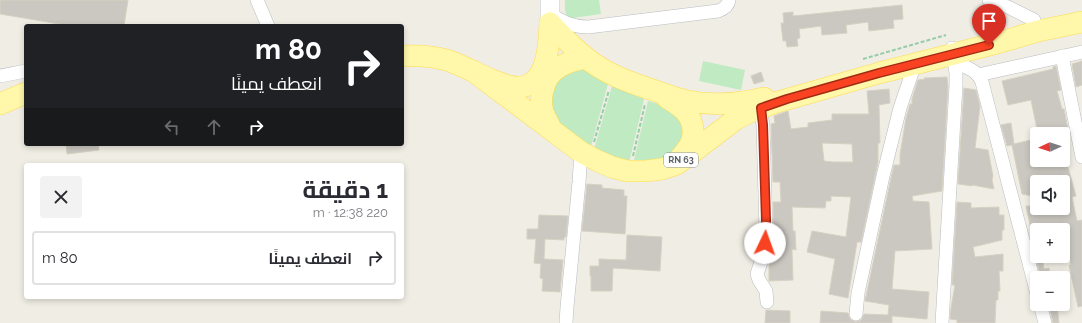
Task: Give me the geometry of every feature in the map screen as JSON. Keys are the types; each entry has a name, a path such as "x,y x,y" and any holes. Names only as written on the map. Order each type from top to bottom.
{"main road":[{"name":"RN 63","path":"760,103 787,99 915,64 951,49 1034,20 1082,9"},
{"path":"550,12 568,42 586,58 613,74 633,83 688,101 716,104 745,102 760,103"},
{"path":"550,12 549,46 541,98 543,111 551,129"},
{"name":"RN 63","path":"404,56 422,55 435,57 473,72 586,154 612,167 646,171 662,169 677,164 723,128 750,112 760,103 877,66 951,49 1001,42 1038,31 1082,22"},
{"path":"473,72 508,86 524,87 532,84 546,72 570,62 586,58"},
{"path":"655,91 683,109 687,113 693,126 690,144 677,164"},
{"path":"0,104 24,94"}],"street":[{"path":"257,0 267,24"},
{"path":"550,12 573,26 588,27 718,11 727,6 729,0"},
{"path":"989,0 1008,6 1034,20"},
{"path":"951,49 978,75 982,82 1031,271"},
{"path":"942,323 956,85 951,49"},
{"path":"978,75 1082,52"},
{"path":"1062,56 1082,156"},
{"path":"856,314 859,286 882,184 900,108 915,64"},
{"path":"0,76 24,71"},
{"path":"760,103 763,125 766,231 763,256 757,274 766,291 767,302"},
{"path":"566,323 580,182 586,154"},
{"path":"1042,311 1045,323"}],"path":[{"path":"857,61 951,49"},
{"path":"586,154 613,74"},
{"path":"629,170 655,91"}],"green space":[{"path":"565,0 599,0 601,14 573,18 570,17 565,11"},
{"path":"703,61 745,70 741,90 699,81"},
{"path":"580,68 608,84 590,150 550,116 551,79"},
{"path":"612,86 644,99 629,163 593,153"},
{"path":"648,101 672,108 686,129 676,153 653,162 633,164"}],"building":[{"path":"0,0 128,0 124,24 59,24 0,14"},
{"path":"902,5 903,19 893,20 894,28 869,31 868,22 846,25 847,33 822,35 821,26 799,29 800,38 797,39 798,46 787,47 786,41 783,41 781,23 784,23 783,13 793,12 793,16"},
{"path":"1082,61 1082,85 1076,87 1072,64"},
{"path":"1056,66 1061,90 1057,91 1062,109 1064,109 1068,127 1037,127 1031,100 1008,105 1002,81 1053,69 1053,67"},
{"path":"761,72 764,81 754,84 751,76"},
{"path":"947,77 948,86 942,191 912,196 913,201 929,202 932,249 895,251 892,289 929,292 927,319 892,316 892,323 820,323 821,311 848,313 851,320 856,322 862,319 864,314 888,315 889,305 865,301 894,165 900,165 900,155 906,118 910,104 912,104 912,99 918,80 925,79 924,78"},
{"path":"964,88 976,90 980,106 975,148 988,150 994,189 958,184"},
{"path":"889,89 890,103 879,105 880,143 878,143 878,162 861,242 857,242 848,298 829,294 835,259 807,252 812,231 846,237 851,197 831,196 831,201 826,201 825,208 792,207 793,231 795,231 796,250 792,249 793,280 769,281 769,265 774,231 773,202 781,202 780,182 773,182 771,124 775,123 774,116 788,111 791,129 808,127 808,123 832,120 832,114 869,114 867,91","holes":["822,143 852,144 853,162 824,161"]},
{"path":"1011,123 1014,144 1030,140 1030,167 1068,167 1076,196 1072,197 1077,221 1082,220 1082,306 1078,307 1069,265 1071,265 1070,223 1030,223 1030,225 1026,206 1030,206 1030,215 1070,215 1070,175 1030,175 1030,196 1022,194 1012,145 1007,146 1001,125"},
{"path":"66,146 98,146 99,150 67,154"},
{"path":"587,184 602,185 602,188 624,190 624,196 627,196 625,234 582,231"},
{"path":"957,202 971,203 971,208 999,207 999,215 1004,215 1002,240 973,247 975,257 1003,254 1003,271 999,271 1000,291 998,291 998,300 996,300 995,323 957,323 957,320 950,319 955,285 952,285"},
{"path":"539,215 568,216 566,237 564,237 564,240 545,239 544,259 563,260 560,292 542,291 543,279 540,278 541,264 534,263 536,239 527,239 527,229 538,229"},
{"path":"627,235 662,237 660,271 613,268 612,291 591,291 590,266 599,266 599,259 626,260"},
{"path":"1037,263 1043,263 1044,269 1049,268 1049,271 1039,271"},
{"path":"766,310 790,311 790,323 765,323"},
{"path":"1050,311 1058,311 1059,323 1053,323"}],"route":[{"path":"765,243 766,220 763,117 761,108 787,99 879,73 989,45"}]}
